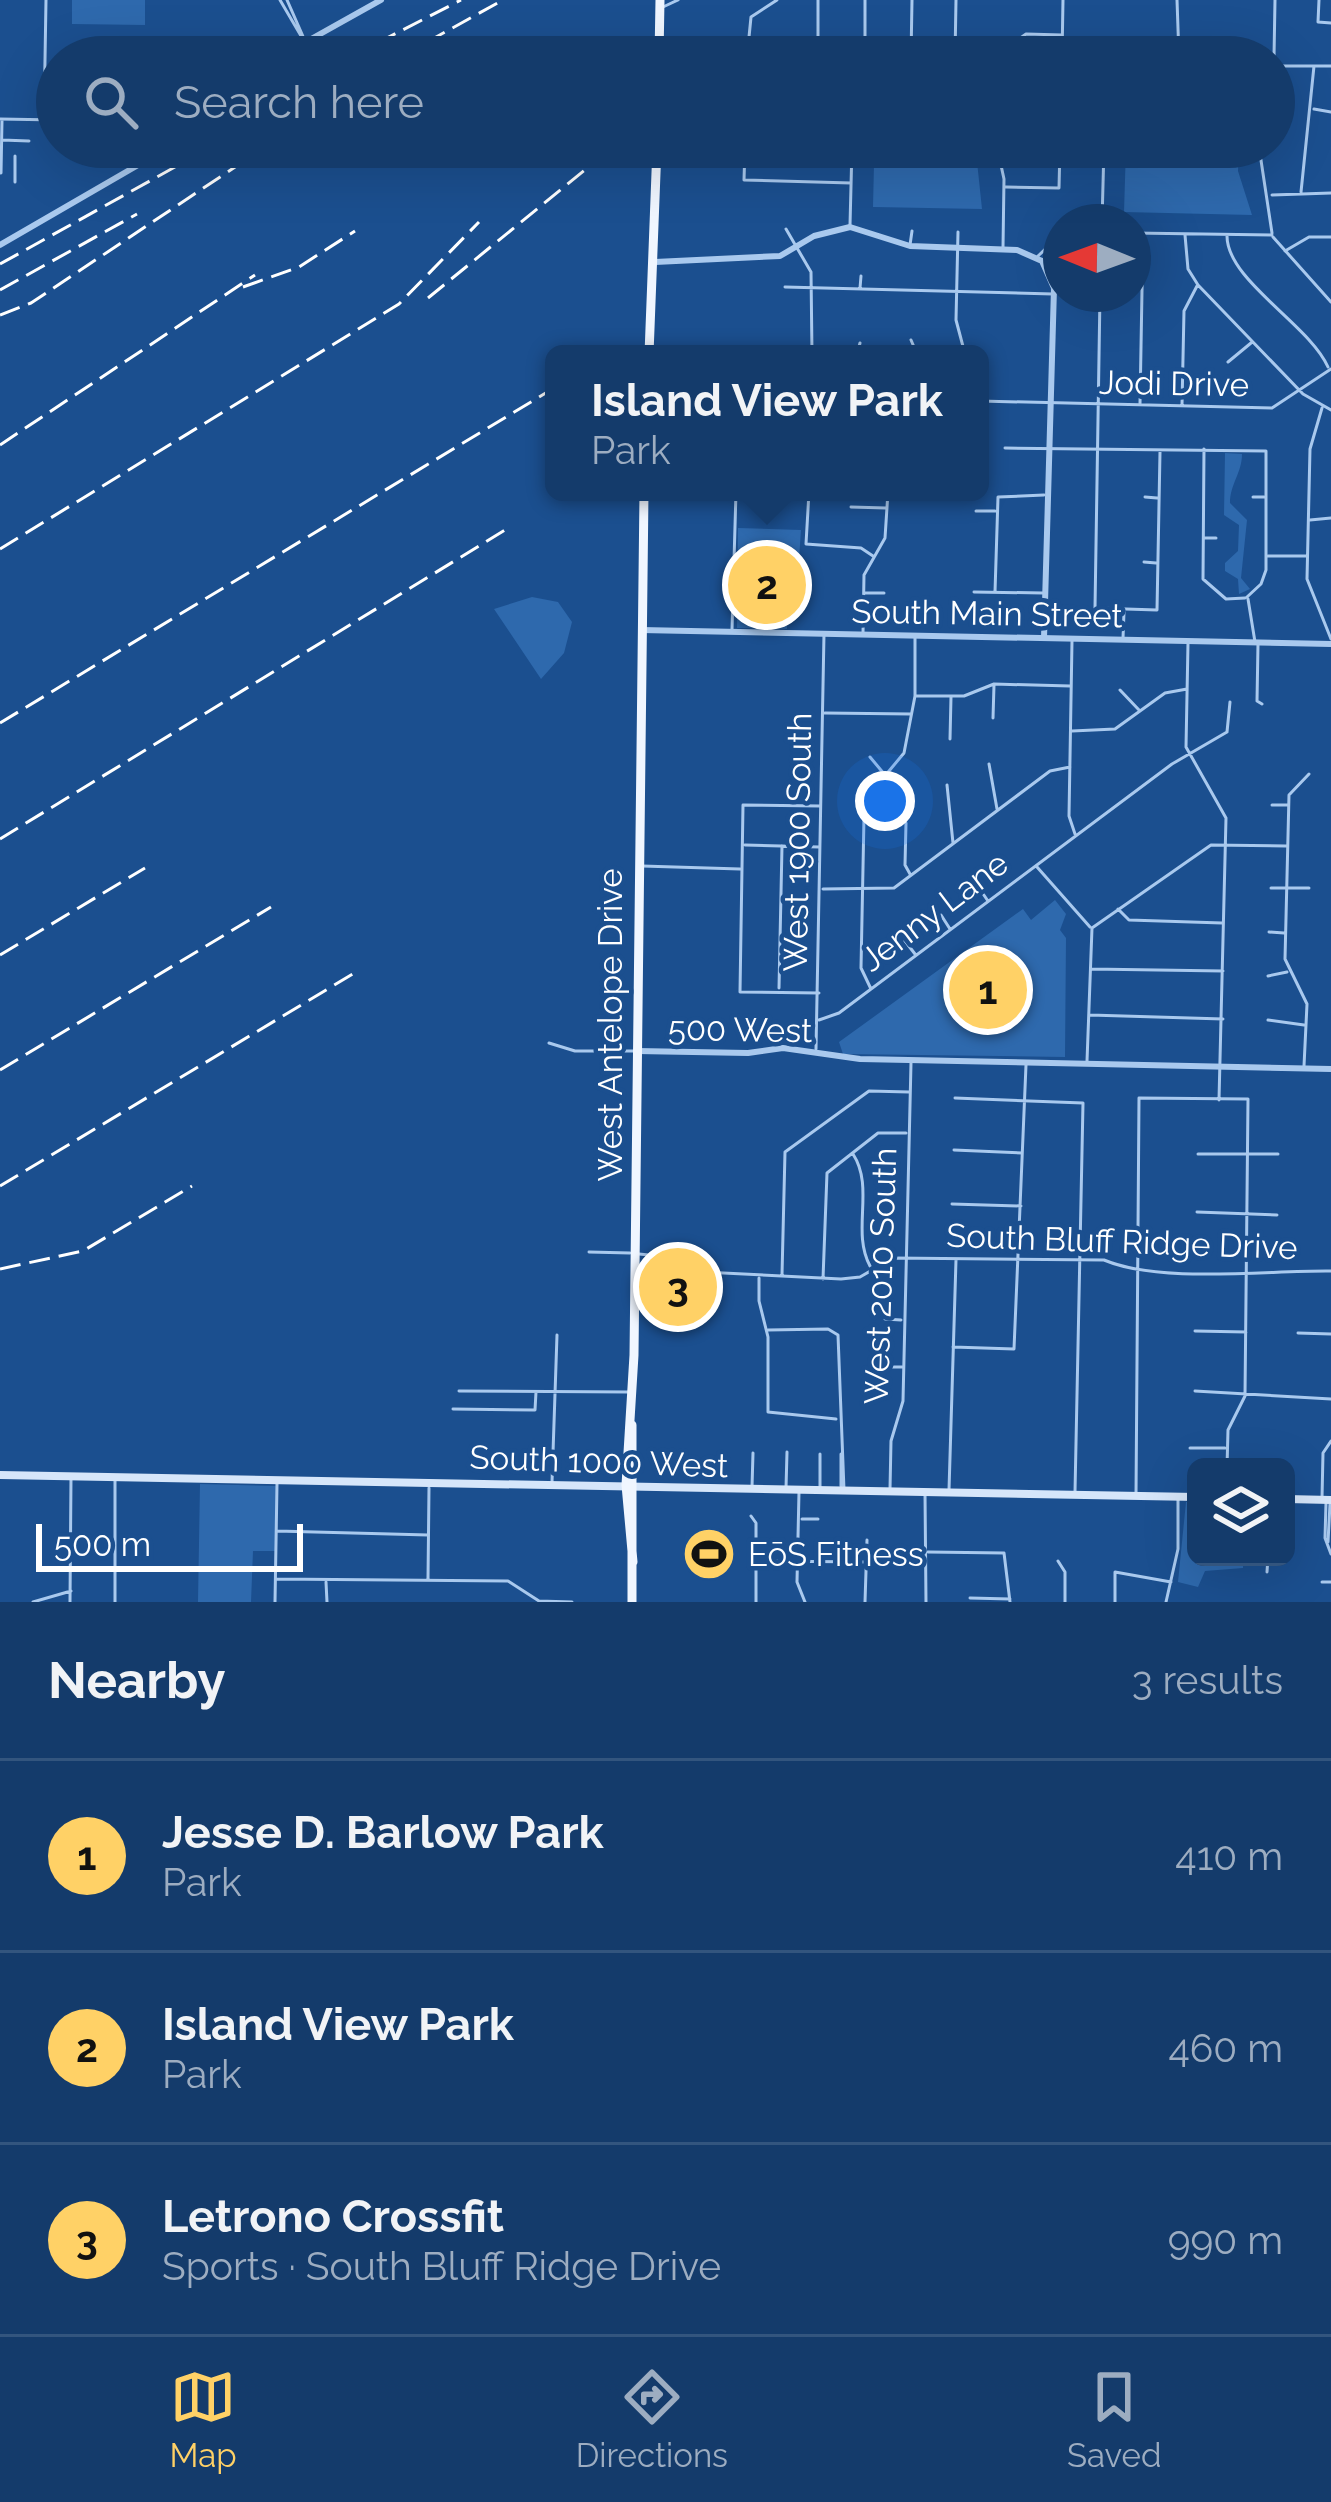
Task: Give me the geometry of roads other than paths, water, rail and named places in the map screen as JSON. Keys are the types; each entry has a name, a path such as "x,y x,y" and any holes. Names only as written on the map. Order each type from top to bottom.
{"main road":[{"path":"650,345 657,168"},
{"name":"West Antelope Drive","path":"632,1602 629,1486 644,501"},
{"name":"South 1000 West","path":"0,1475 1187,1496"},
{"path":"1295,1499 1327,1500"}],"street":[{"path":"45,36 46,0"},
{"path":"280,0 301,36"},
{"path":"287,0 302,36"},
{"path":"314,36 365,4 381,0"},
{"path":"660,9 678,0"},
{"path":"748,36 751,17 777,0"},
{"path":"818,0 819,36"},
{"path":"865,0 865,36"},
{"path":"911,36 912,0"},
{"path":"955,36 956,0"},
{"path":"1024,36 1062,35 1063,0"},
{"path":"1177,0 1179,36"},
{"path":"1274,36 1275,0"},
{"path":"1319,0 1318,22 1331,22"},
{"path":"1295,66 1331,66"},
{"path":"1301,192 1301,152 1312,109 1313,66"},
{"path":"1312,109 1331,112"},
{"path":"15,173 1,173 1,119 36,120"},
{"path":"2,140 29,141"},
{"path":"15,156 15,182"},
{"path":"0,245 133,168"},
{"path":"744,168 744,180 851,183"},
{"path":"850,227 851,168"},
{"path":"1001,168 1003,249"},
{"path":"1004,187 1059,188 1059,168"},
{"path":"1102,204 1103,168"},
{"path":"1264,168 1272,236 1331,302"},
{"path":"1270,196 1331,193"},
{"path":"655,262 765,258 797,248 814,236 850,227 910,246 1003,249 1037,258 1043,265"},
{"path":"786,229 813,289 812,345"},
{"path":"910,246 912,231"},
{"path":"958,232 957,328 962,345"},
{"path":"1151,234 1272,236"},
{"path":"1185,235 1188,269 1198,285 1300,392 1331,410"},
{"path":"1227,236 1231,259 1316,347 1330,369"},
{"path":"1283,252 1309,237 1331,237"},
{"path":"1037,258 1043,252"},
{"path":"860,290 861,276"},
{"path":"1182,407 1184,311 1198,285"},
{"path":"1322,291 1329,285"},
{"path":"785,287 1043,294"},
{"path":"1044,638 1052,312"},
{"path":"1100,312 1095,608 1157,610 1160,452"},
{"path":"1140,406 1142,312"},
{"path":"911,340 913,345"},
{"path":"1228,362 1252,341"},
{"name":"Jodi Drive","path":"989,400 1272,408 1330,369"},
{"path":"1322,408 1316,428 1308,586 1331,641"},
{"path":"1005,448 1160,452 1204,449 1267,451 1266,556 1262,584 1247,597 1226,599 1209,588 1202,568 1204,449"},
{"path":"995,592 998,497 1046,495"},
{"path":"1253,496 1266,497"},
{"path":"1144,497 1159,499"},
{"path":"732,632 736,501"},
{"path":"808,501 806,544 861,548 873,556"},
{"path":"863,635 865,569 885,538 888,501"},
{"path":"850,507 888,508"},
{"path":"976,511 997,512"},
{"path":"1309,520 1331,518"},
{"path":"1202,538 1216,538"},
{"path":"1266,556 1308,556"},
{"path":"1144,562 1158,563"},
{"path":"974,592 1044,593"},
{"path":"863,593 884,593"},
{"path":"1247,597 1257,642 1257,701 1262,704"},
{"path":"1124,609 1124,640"},
{"name":"South Main Street","path":"641,630 1331,641"},
{"name":"West 1900 South","path":"815,1051 824,634"},
{"path":"872,989 861,968 864,818 874,789 904,753 915,695 915,636"},
{"path":"1072,639 1069,816 1076,835"},
{"path":"1188,641 1189,757 1220,804 1226,845 1219,1100"},
{"path":"915,695 951,696 994,684 1071,686"},
{"path":"993,718 994,684"},
{"path":"1071,731 1106,732 1165,693 1187,689"},
{"path":"1120,690 1140,712"},
{"path":"950,739 951,696"},
{"name":"Jenny Lane","path":"819,1020 872,989 990,904 1035,864 1227,732 1230,702"},
{"path":"823,713 910,714"},
{"path":"870,758 886,776"},
{"path":"989,764 998,810"},
{"path":"821,889 886,890 912,876 1050,771 1070,767"},
{"path":"1304,1068 1305,995 1289,971 1286,933 1289,806 1295,783 1309,774"},
{"path":"947,785 954,845"},
{"path":"819,993 740,992 742,845 743,805 822,806"},
{"path":"1272,805 1289,806"},
{"path":"906,823 905,865 912,876"},
{"path":"742,845 821,847"},
{"path":"1092,928 1201,850 1226,845 1288,846"},
{"path":"779,992 782,846"},
{"path":"1035,864 1092,928 1087,1063"},
{"path":"638,866 742,869"},
{"path":"979,888 990,904"},
{"path":"1271,888 1309,888"},
{"path":"1118,909 1129,920 1224,923"},
{"path":"941,915 952,932"},
{"path":"1269,932 1286,933"},
{"path":"905,941 917,957"},
{"path":"1089,969 1223,971"},
{"path":"1268,976 1289,971"},
{"path":"1088,1015 1223,1018"},
{"path":"1268,1020 1306,1025"},
{"name":"500 West","path":"549,1042 574,1051 815,1051 911,1061 1331,1069"},
{"name":"West 2010 South","path":"890,1492 891,1441 902,1412 911,1061"},
{"path":"953,1347 1015,1349 1026,1063"},
{"path":"782,1276 785,1152 869,1091 910,1093"},
{"path":"955,1098 1083,1103 1075,1494"},
{"path":"1136,1495 1138,1098 1248,1099 1245,1396 1228,1430 1227,1458"},
{"path":"823,1279 826,1173 881,1131 908,1133"},
{"path":"954,1150 1022,1153"},
{"path":"852,1152 863,1170 863,1249 872,1268"},
{"path":"1198,1154 1278,1154"},
{"path":"952,1204 1021,1206"},
{"path":"1197,1212 1277,1215"},
{"name":"South Bluff Ridge Drive","path":"590,1252 658,1256 683,1271 823,1279 851,1279 906,1258 1079,1260 1247,1275 1331,1271"},
{"path":"949,1492 956,1258"},
{"path":"760,1276 758,1301 768,1330 769,1414 838,1419"},
{"path":"885,1319 904,1320"},
{"path":"768,1330 828,1329 838,1334 843,1491"},
{"path":"1195,1331 1246,1331"},
{"path":"1298,1334 1331,1334"},
{"path":"552,1484 557,1335"},
{"path":"885,1366 904,1367"},
{"path":"459,1391 631,1392"},
{"path":"453,1409 535,1410 536,1391"},
{"path":"1195,1391 1331,1399"},
{"path":"1331,1441 1324,1453 1331,1554"},
{"path":"1190,1448 1227,1448"},
{"path":"785,1490 787,1452"},
{"path":"752,1489 753,1453"},
{"path":"820,1454 820,1491"},
{"path":"70,1602 71,1474"},
{"path":"115,1475 115,1602"},
{"path":"275,1602 277,1477"},
{"path":"428,1580 429,1480"},
{"path":"799,1490 797,1588 805,1602"},
{"path":"925,1491 926,1602"},
{"path":"1166,1602 1178,1550 1178,1496"},
{"path":"751,1516 756,1523 756,1602"},
{"path":"799,1518 818,1519"},
{"path":"277,1531 428,1535"},
{"path":"866,1602 867,1540"},
{"path":"928,1552 1004,1553 1010,1600 970,1598"},
{"path":"757,1562 866,1562"},
{"path":"1058,1562 1065,1572 1065,1602"},
{"path":"1268,1566 1268,1572"},
{"path":"1115,1602 1115,1572 1171,1582"},
{"path":"276,1580 508,1581 539,1601 572,1602"},
{"path":"326,1580 327,1602"},
{"path":"1322,1582 1331,1582"},
{"path":"33,1602 70,1591"},
{"path":"518,1602 526,1593"}],"railway":[{"path":"391,36 461,0"},
{"path":"438,36 503,0"},
{"path":"0,264 173,168"},
{"path":"0,315 31,303 234,168"},
{"path":"428,298 587,168"},
{"path":"0,290 137,214"},
{"path":"0,549 399,304 479,222"},
{"path":"243,287 299,267 355,231"},
{"path":"0,445 255,275"},
{"path":"0,723 545,393"},
{"path":"0,839 510,527"},
{"path":"0,955 145,868"},
{"path":"0,1070 271,907"},
{"path":"0,1186 356,972"},
{"path":"0,1269 83,1251 192,1186"}],"place":[{"name":"Island View Park","path":"767,585"},
{"name":"Jesse D. Barlow Park","path":"988,990"},
{"name":"Letrono Crossfit","path":"678,1287"},
{"name":"EōS Fitness","path":"709,1554"}]}
